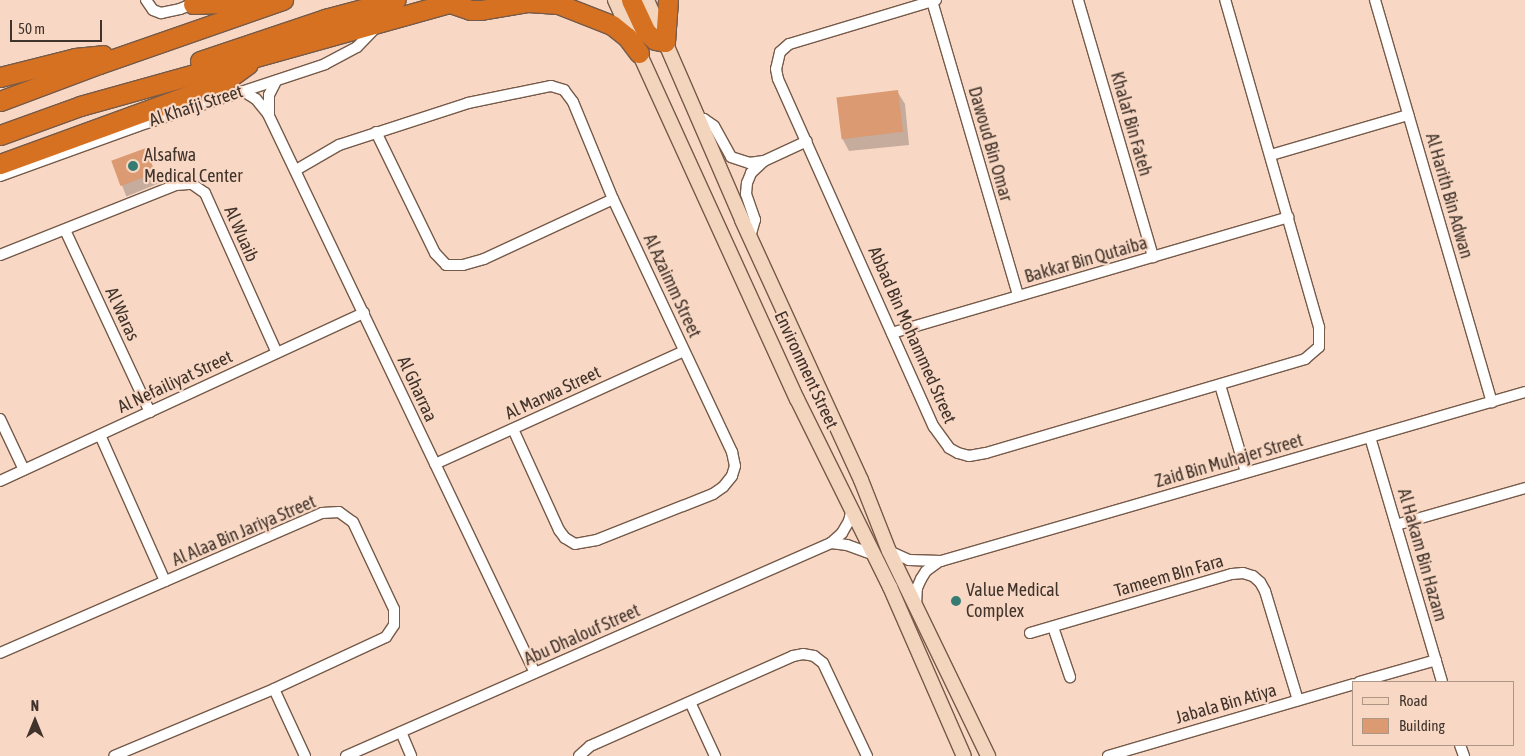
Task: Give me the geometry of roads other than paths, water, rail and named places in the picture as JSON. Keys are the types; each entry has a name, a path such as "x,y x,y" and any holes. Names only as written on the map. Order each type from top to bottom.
{"highway":[{"path":"80,106 140,80 325,20 396,0"},
{"path":"631,0 646,32 655,40 665,42 668,0"},
{"path":"197,2 279,1"},
{"path":"0,101 132,52 279,1"},
{"path":"455,1 470,10 481,10 528,2 558,4 612,25 628,37 639,53"},
{"name":"Al Khafji Street","path":"0,135 80,106 455,1"},
{"path":"0,77 75,58 132,52"},
{"path":"0,164 222,83 258,57"}],"street":[{"path":"146,0 153,10 165,13 197,2"},
{"name":"Environment Street","path":"615,0 797,399 875,555 964,756"},
{"name":"Environment Street","path":"647,0 750,237 861,480 890,551 988,756"},
{"name":"Khalaf Bin Fateh","path":"1078,0 1154,257"},
{"name":"Abbad Bin Mohammed Street","path":"934,1 802,39 789,44 780,52 776,60 778,78 941,438 949,448 969,456 986,453 1305,359 1318,347 1321,338 1319,328 1271,155 1225,0"},
{"name":"Al Harith Bin Adwan","path":"1375,0 1492,402"},
{"name":"Dawoud Bin Omar","path":"934,1 1018,296"},
{"name":"Al Khafji Street","path":"0,176 138,126 276,81 342,56 357,46 382,20"},
{"name":"Al Gharraa","path":"270,118 270,95 276,81"},
{"name":"Al Azaimm Street","path":"296,170 339,146 376,132 468,103 551,86 564,90 573,102 613,199 732,452 734,466 732,476 724,487 713,494 597,540 575,544 565,538 559,530 513,429"},
{"name":"Al Gharraa","path":"243,91 262,105 270,118 535,673"},
{"path":"1271,155 1408,115"},
{"path":"697,118 704,119 714,126 731,156 749,163 764,161 807,141"},
{"path":"376,132 435,253 446,265 463,265 484,259 613,199"},
{"path":"750,237 755,220 746,194 747,183 751,173 764,161"},
{"name":"Al Wuaib","path":"0,255 176,185 192,184 205,193 277,353"},
{"name":"Bakkar Bin Qutaiba","path":"892,333 1288,217"},
{"name":"Al Waras","path":"65,230 150,412"},
{"name":"Al Nefailiyat Street","path":"0,481 364,313"},
{"name":"Al Marwa Street","path":"435,464 684,351"},
{"path":"1220,385 1246,472"},
{"name":"Zaid Bin Muhajer Street","path":"890,551 920,562 941,561 1525,392"},
{"path":"0,419 24,470"},
{"name":"Al Alaa Bin Jariya Street","path":"100,435 165,582"},
{"name":"Al Hakam Bin Hazam","path":"1370,437 1442,681"},
{"path":"1396,526 1525,488"},
{"name":"Abu Dhalouf Street","path":"346,756 831,543 845,527 852,507"},
{"name":"Al Alaa Bin Jariya Street","path":"0,653 322,513 339,512 353,522 394,609 394,625 386,637 274,689 114,756"},
{"path":"831,543 847,545 875,555"},
{"name":"Zaid Bin Muhajer Street","path":"916,606 917,588 921,579 926,571 941,561"},
{"name":"Tameem BIn Fara","path":"1030,633 1232,574 1248,575 1260,582 1265,591 1298,700"},
{"path":"1053,627 1070,677"},
{"path":"579,756 590,746 793,656 803,654 814,656 824,663 867,756"},
{"path":"1362,681 1436,660"},
{"name":"Jabala Bin Atiya","path":"1108,756 1352,685"},
{"path":"274,689 305,756"},
{"path":"690,702 715,756"},
{"path":"400,732 412,756"}],"place":[{"name":"Alsafwa Medical Center","path":"133,166"},
{"name":"Value Medical Complex","path":"956,601"}]}
